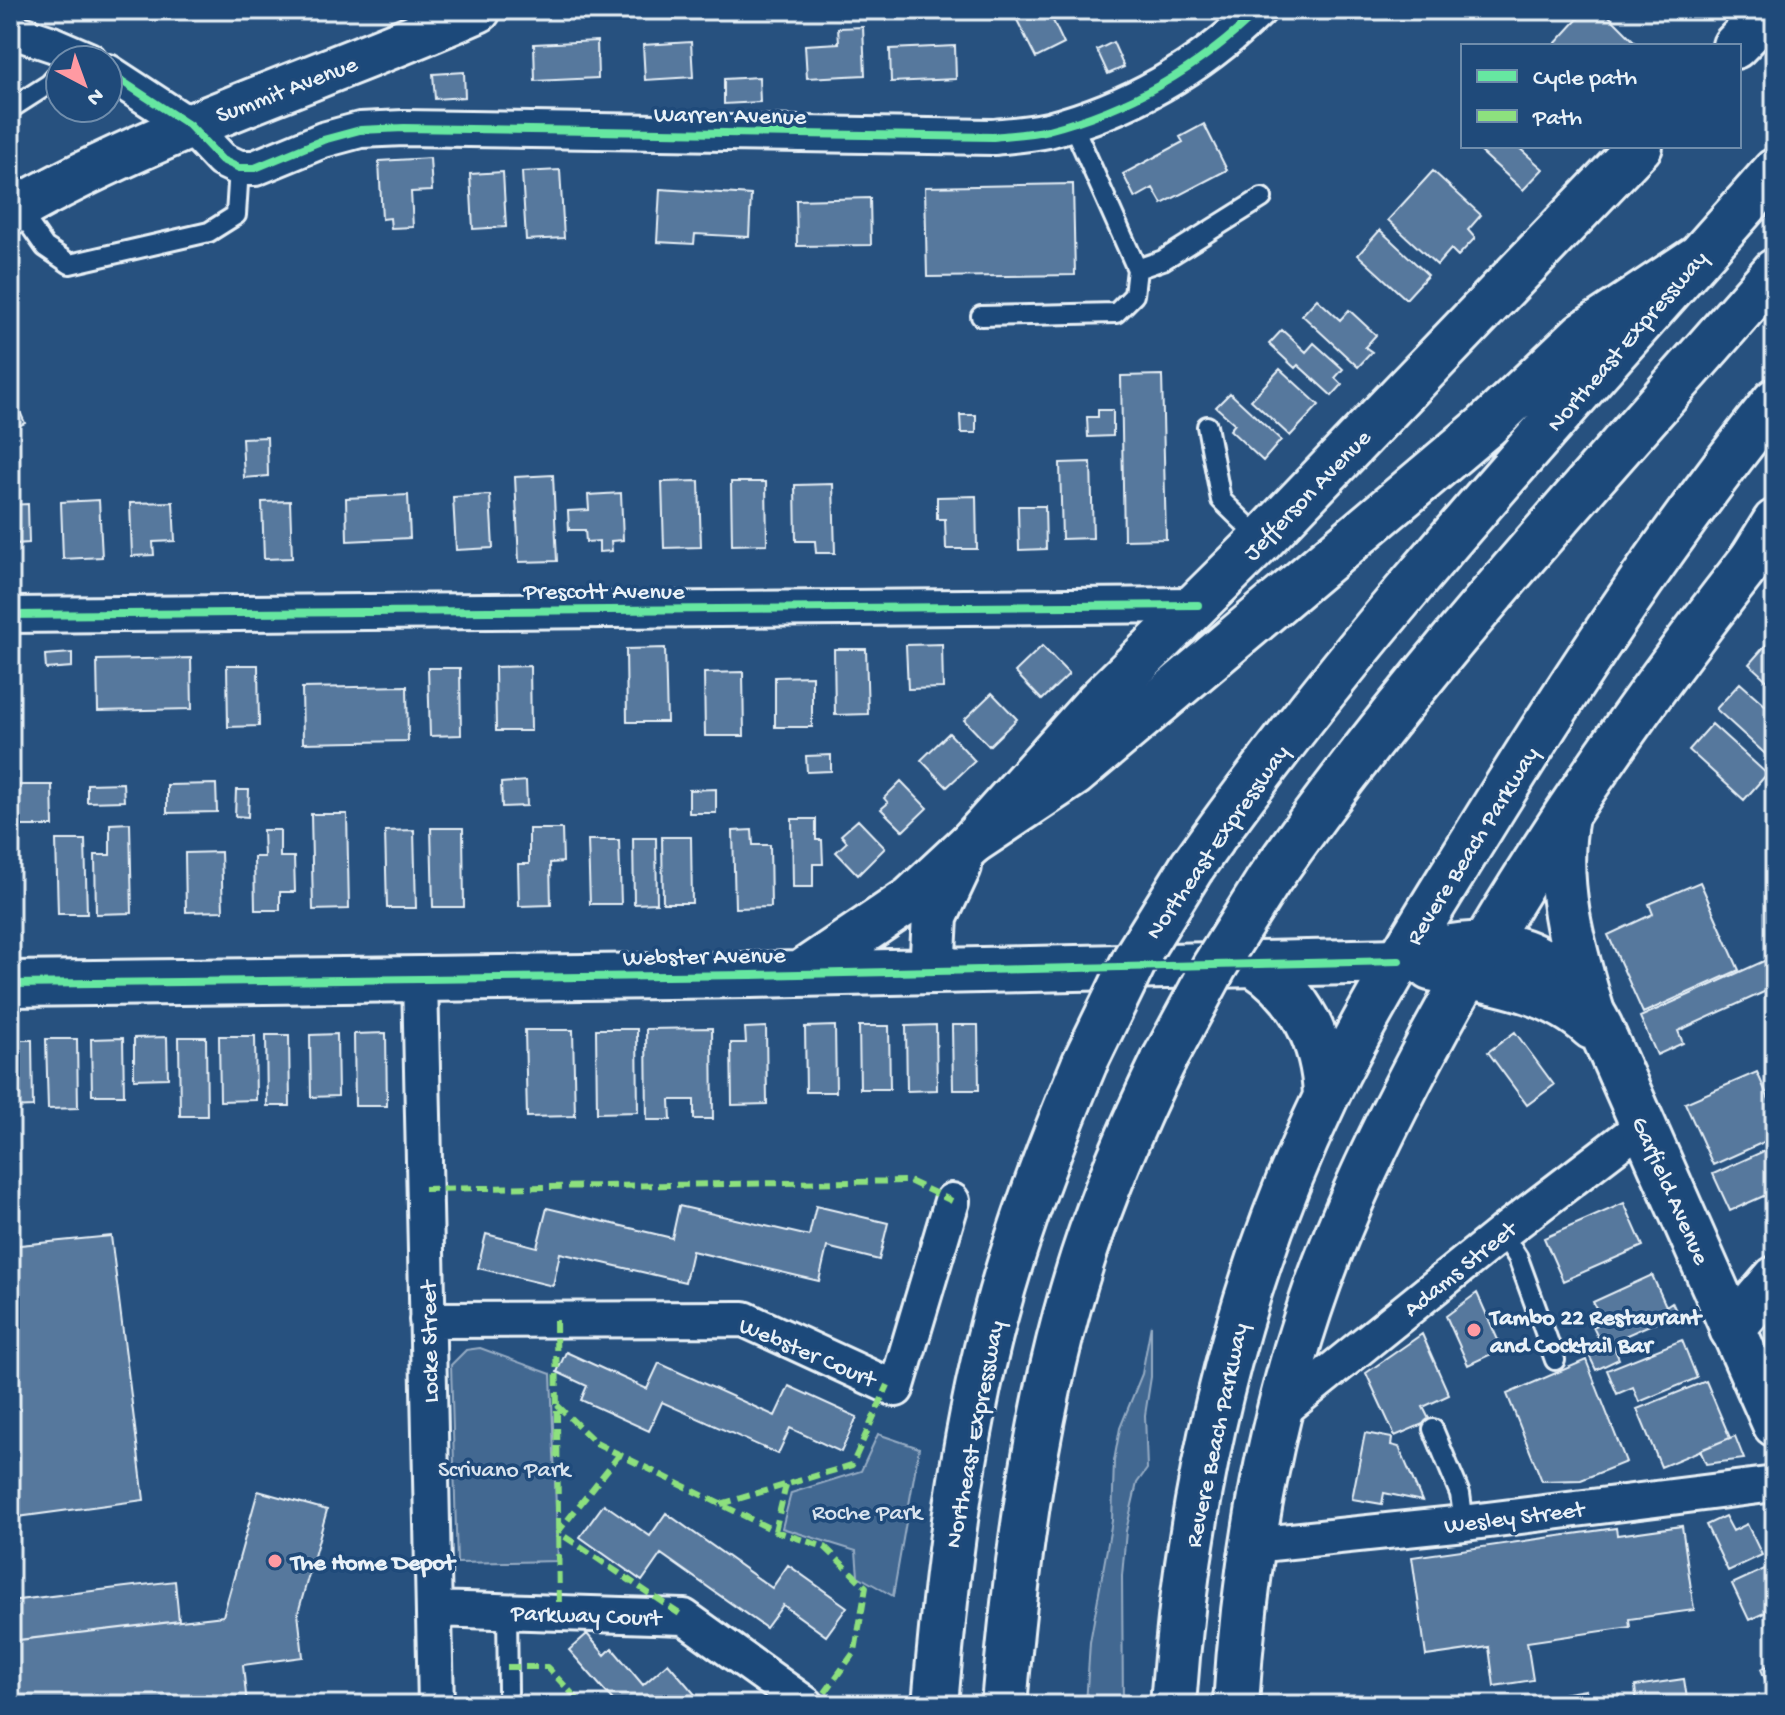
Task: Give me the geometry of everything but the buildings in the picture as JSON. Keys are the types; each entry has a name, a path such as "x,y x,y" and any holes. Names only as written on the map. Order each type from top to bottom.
{"main road":[{"name":"Summit Avenue","path":"14,211 189,125 478,10"},
{"path":"1737,44 1770,10"},
{"name":"Jefferson Avenue","path":"800,974 911,899 972,842 1097,703 1262,540 1638,148"},
{"name":"Northeast Expressway","path":"933,1693 961,1481 988,1347 1026,1214 1085,1062 1135,959 1192,867 1256,778 1356,650 1775,171"},
{"path":"972,842 1074,774 1486,426 1583,334 1700,256"},
{"path":"1004,1705 1023,1534 1054,1363 1100,1206 1119,1156 1164,1060 1221,955 1268,881 1331,792 1422,678 1775,271"},
{"name":"Revere Beach Parkway","path":"1173,1705 1188,1552 1220,1389 1270,1227 1326,1096 1399,961 1574,679 1667,543 1775,401"},
{"path":"1237,1703 1252,1545 1278,1414 1309,1308 1345,1216 1405,1087 1474,960 1566,814 1686,644 1764,545 1775,522"},
{"path":"1566,814 1561,850 1565,903 1573,947 1599,1027"},
{"name":"Jefferson Avenue","path":"932,971 935,917 972,842"},
{"name":"Garfield Avenue","path":"1399,961 1474,960 1516,951 1548,963 1571,981 1599,1027 1775,1424"},
{"name":"Webster Avenue","path":"10,984 800,974 1399,961"},
{"path":"1254,964 1283,987 1308,1021 1323,1061 1326,1096"},
{"path":"1732,1329 1775,1279"}],"street":[{"name":"Warren Avenue","path":"239,168 255,168 323,140 360,130 404,128 993,137 1045,131 1150,92 1200,61 1259,10"},
{"path":"10,30 44,47"},
{"path":"124,82 189,125 222,160 239,168"},
{"name":"Prescott Avenue","path":"10,615 1198,605"},
{"name":"Locke Street","path":"420,979 436,1705"},
{"name":"Adams Street","path":"1278,1414 1502,1233 1643,1125"},
{"name":"Webster Court","path":"427,1320 744,1319 896,1389 952,1201"},
{"name":"Wesley Street","path":"1252,1545 1464,1523 1775,1484"},
{"name":"Parkway Court","path":"434,1609 684,1617 807,1705"}],"lane":[{"path":"10,109 44,87"},
{"path":"981,316 1116,313 1134,295 1137,269 1072,123"},
{"path":"14,211 45,247 70,264 209,232 236,215 239,168"},
{"path":"1137,269 1163,260 1262,198"},
{"path":"1207,426 1221,500 1262,540"},
{"path":"1502,1233 1518,1258 1555,1360"},
{"path":"1433,1429 1460,1494 1464,1523"},
{"path":"507,1611 508,1692"}],"green space":[{"path":"1151,1325 1151,1377 1145,1415 1147,1469 1137,1483 1126,1531 1122,1576 1123,1705 1086,1705 1090,1642 1112,1521 1114,1461 1120,1428 1142,1374"},
{"name":"Scrivano Park","path":"480,1348 551,1374 558,1561 457,1563 451,1365 466,1350"},
{"name":"Roche Park","path":"878,1434 919,1448 893,1596 858,1576 856,1551 782,1528 791,1493 861,1471"}],"marked path":[{"path":"424,1189 909,1181 952,1201"},
{"path":"556,1320 559,1612"},
{"path":"721,1504 852,1465 888,1385"},
{"path":"557,1405 596,1443 775,1531 825,1547 866,1587 855,1651 816,1705"},
{"path":"620,1454 558,1532 684,1617"},
{"path":"775,1531 786,1485"},
{"path":"507,1667 547,1667 583,1705"}],"cycle path":[{"path":"124,82 189,125 222,160 239,168 255,168 323,140 360,130 404,128 993,137 1048,130 1107,111 1135,98 1188,68 1259,10"},
{"path":"10,615 1198,605"},
{"path":"10,984 751,975 1399,961"}],"place":[{"name":"Tambo 22 Restaurant and Cocktail Bar","path":"1474,1330"},
{"name":"The Home Depot","path":"275,1561"}]}
